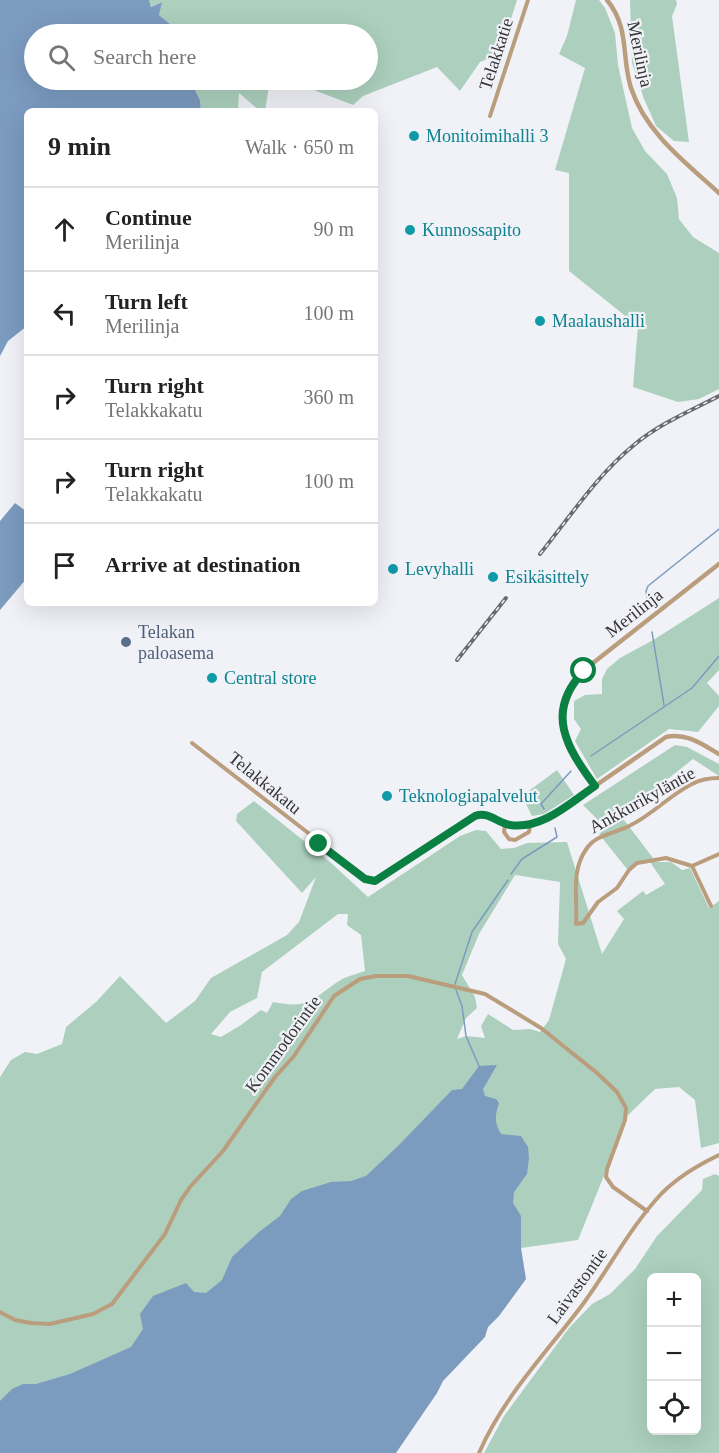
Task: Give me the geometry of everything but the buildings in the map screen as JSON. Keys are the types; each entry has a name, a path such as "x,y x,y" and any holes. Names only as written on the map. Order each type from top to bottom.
{"street":[{"name":"Telakkatie","path":"490,116 528,0"},
{"name":"Merilinja","path":"607,0 624,34 628,76 643,115 659,136 719,193"},
{"name":"Merilinja","path":"595,786 573,757 565,736 564,710 572,687 579,676 593,663 719,564"},
{"name":"Telakkakatu","path":"192,743 369,880 380,879 475,816 486,814 505,824 530,825 548,818 661,739 671,735 690,739 719,754"},
{"name":"Ankkurikyläntie","path":"692,866 666,858 637,863 629,870 617,888 598,902 583,923 576,924 575,875 586,849 601,837 640,820 692,784 704,779 719,777"},
{"path":"505,824 504,832 511,840 528,834 530,825"},
{"path":"711,906 692,866 719,854"},
{"name":"Kommodorintie","path":"0,1312 15,1320 50,1324 93,1314 112,1304 165,1234 181,1200 190,1187 223,1151 275,1077 294,1056 334,996 360,979 376,976 408,976 485,994 541,1028 597,1073 617,1092 626,1108 625,1120 606,1177 613,1187 647,1211"},
{"name":"Laivastontie","path":"479,1453 495,1422 520,1385 582,1304 647,1211 662,1193 682,1176 719,1155"}],"green space":[{"path":"149,0 517,0 500,54 480,62 460,91 437,67 363,96 353,105 314,90 378,90 378,24 170,24 159,15 161,2 151,7"},
{"path":"576,0 599,0 605,8 615,33 618,65 632,128 645,151 667,174 677,198 679,219 693,237 719,253 719,389 699,399 678,402 633,387 638,326 569,271 569,173 555,170 585,68 559,54 567,36"},
{"path":"630,0 676,0 677,4 672,16 689,142 674,141 656,126 644,99 632,63"},
{"path":"195,90 268,90 265,108 256,108 239,93 238,108 201,108"},
{"path":"719,598 719,670 707,683 719,696 719,706 698,732 669,729 597,779 575,741 581,729 574,719 574,701 585,695 602,694 602,679 607,669 620,658 655,639"},
{"path":"675,745 687,747 719,764 719,776 693,759 621,816 653,858 627,869 599,834 606,828 583,805"},
{"path":"557,770 574,795 544,814 532,816 522,796"},
{"path":"254,801 329,861 368,897 460,836 476,830 486,831 501,849 514,848 527,843 567,842 602,954 624,919 617,911 643,891 646,895 665,884 650,862 671,862 682,870 690,868 709,908 719,901 719,1143 701,1148 695,1100 679,1087 655,1089 623,1120 578,1240 521,1248 163,1334 0,1434 0,1077 11,1060 25,1052 37,1054 62,1044 66,1027 96,1002 120,976 166,1023 195,1001 211,978 287,935 299,922 316,877 302,893 236,821 237,814","holes":["515,875 560,882 558,944 566,959 549,1020 540,1032 530,1029 513,1030 488,1014 481,1026 485,1038 466,1036 457,1039 466,1018 477,1008 475,997 462,975 479,934","338,914 348,914 347,925 361,935 365,971 342,979 304,1003 273,1002 267,1013 261,1010 221,1037 211,1034 230,1012 257,998 262,972"]},
{"path":"715,1174 719,1176 719,1453 484,1453 504,1416 569,1328 592,1304 610,1294 635,1269 657,1236 702,1190 703,1179"}],"water":[{"path":"0,0 149,0 151,7 162,2 159,15 170,24 24,24 24,90 195,90 201,108 24,108 24,328 8,341 0,356"},
{"path":"15,503 24,510 24,582 0,610 0,521"},
{"path":"497,1065 483,1089 485,1096 496,1099 499,1103 496,1119 501,1134 521,1136 528,1147 527,1174 514,1192 513,1203 521,1216 521,1248 526,1279 488,1327 485,1337 443,1381 396,1453 0,1453 0,1401 12,1389 23,1384 36,1384 70,1374 131,1347 143,1329 140,1314 153,1296 186,1283 194,1292 206,1293 222,1280 232,1257 280,1216 291,1199 302,1191 331,1182 351,1181 366,1176 452,1090 462,1089 479,1066"}],"waterway":[{"path":"648,605 646,591 648,586 719,529"},
{"path":"652,632 664,705"},
{"path":"591,756 692,688 719,656"},
{"path":"544,809 541,804 571,771"},
{"path":"511,874 522,859 557,837 555,828"},
{"path":"455,984 472,932 508,880"},
{"path":"456,990 462,1006 466,1036 479,1066"}],"railway":[{"path":"540,554 608,469 634,445 675,418 719,396"},
{"path":"457,660 506,598"}],"place":[{"name":"Monitoimihalli 3","path":"414,136"},
{"name":"Kunnossapito","path":"410,230"},
{"name":"Maalaushalli","path":"540,321"},
{"name":"Levyhalli","path":"393,569"},
{"name":"Esikäsittely","path":"493,577"},
{"name":"Telakan paloasema","path":"126,642"},
{"name":"Central store","path":"212,678"},
{"name":"Teknologiapalvelut","path":"387,796"}],"route":[{"path":"319,844 365,879 375,881 475,816 486,814 505,824 520,826 548,818 595,786 573,757 564,728 564,710 568,694 584,671"}]}
